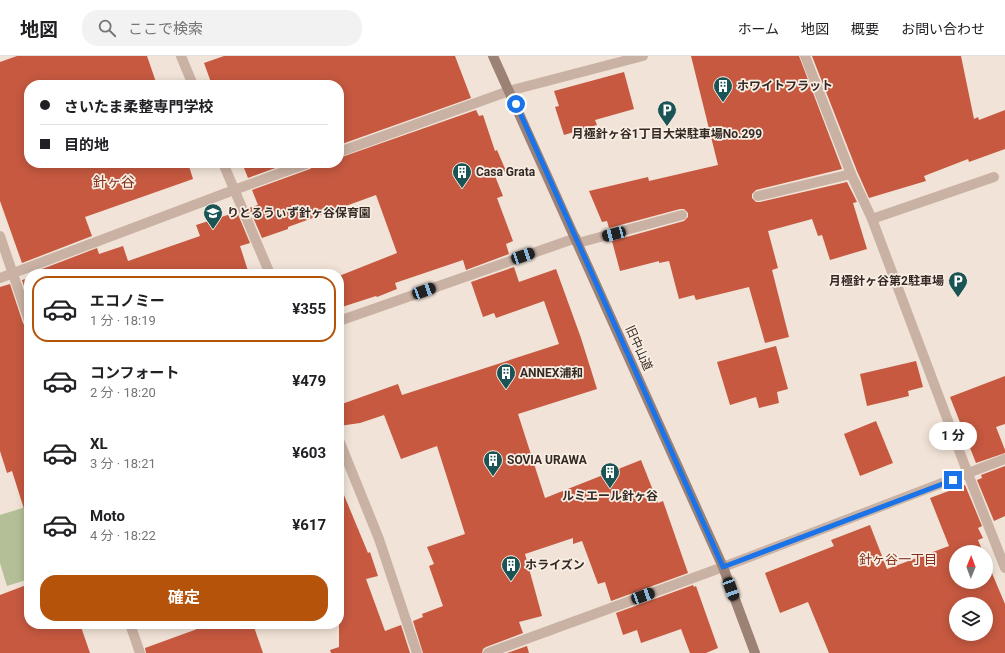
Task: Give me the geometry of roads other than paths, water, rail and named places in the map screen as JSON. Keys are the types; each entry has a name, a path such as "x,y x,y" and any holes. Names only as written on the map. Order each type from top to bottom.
{"main road":[{"name":"旧中山道","path":"493,56 723,567 755,653"}],"street":[{"path":"183,56 191,80"},
{"path":"344,150 510,91 643,56"},
{"path":"805,56 851,174 872,219 1005,568"},
{"path":"225,168 268,269"},
{"path":"0,278 294,168"},
{"path":"758,196 851,174"},
{"path":"872,219 994,177"},
{"path":"344,319 577,241 682,215"},
{"path":"0,236 24,306"},
{"path":"344,452 379,539 417,653"},
{"path":"488,653 723,567 1005,460"},
{"path":"132,629 140,653"}],"place":[{"name":"ホワイトフラット","path":"723,103"},
{"name":"月極針ヶ谷1丁目大栄駐車場No.299","path":"667,127"},
{"name":"Casa Grata","path":"462,189"},
{"name":"りとるうぃず針ヶ谷保育園","path":"213,230"},
{"name":"月極針ヶ谷第2駐車場","path":"958,298"},
{"name":"ANNEX浦和","path":"506,390"},
{"name":"SOVIA URAWA","path":"493,477"},
{"name":"ルミエール針ヶ谷","path":"610,489"},
{"name":"ホライズン","path":"511,582"}],"district":[{"name":"針ヶ谷","path":"114,182"},
{"name":"針ヶ谷一丁目","path":"898,559"}]}
